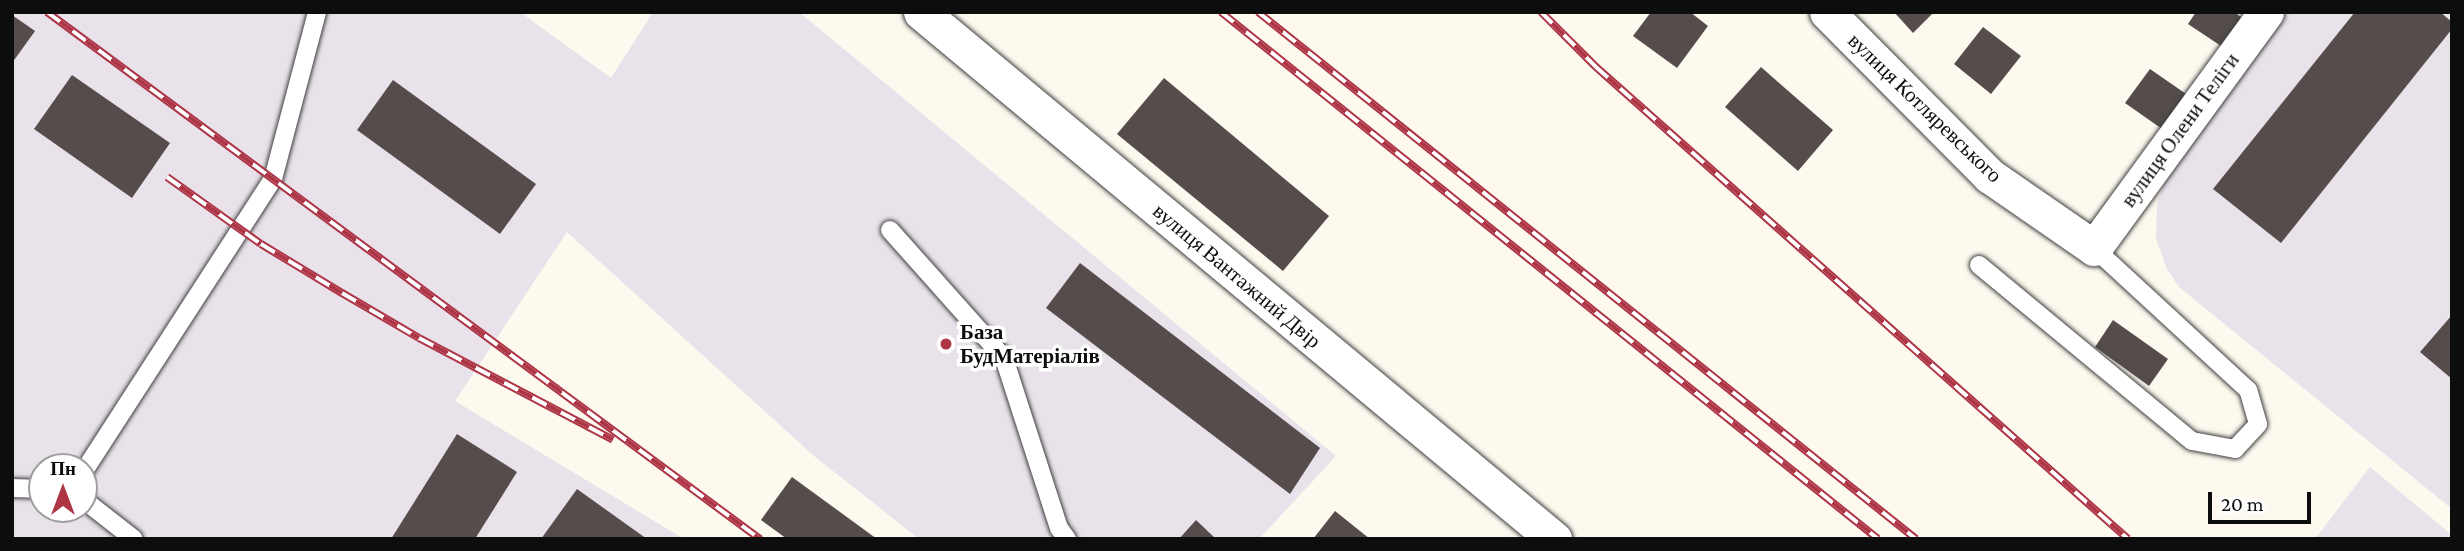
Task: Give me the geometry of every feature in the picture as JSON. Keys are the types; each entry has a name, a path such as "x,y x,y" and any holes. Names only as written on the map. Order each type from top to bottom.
{"street":[{"name":"вулиця Вантажний Двір","path":"920,12 1554,539"},
{"name":"вулиця Котляревського","path":"1827,12 1990,176 2094,248"},
{"name":"вулиця Олени Теліги","path":"2094,248 2266,12"}],"lane":[{"path":"96,453 273,180 317,12"},
{"path":"890,230 1004,358 1059,528 1067,539"},
{"path":"1979,265 2192,441 2235,449 2258,424 2248,390 2094,248"},
{"path":"98,511 134,539"}],"shaded area":[{"path":"12,12 520,12 611,78 653,12 799,12 1336,456 1259,539 919,539 814,456 567,232 455,401 684,539 12,539"},
{"path":"2284,12 2452,12 2452,509 2179,287 2167,269 2156,239 2157,204 2169,170"},
{"path":"2370,467 2452,535 2452,539 2315,539"}],"building":[{"path":"1651,12 1690,12 1708,26 1677,68 1633,36"},
{"path":"1894,12 1934,12 1913,33"},
{"path":"2196,12 2234,12 2244,19 2224,48 2188,24"},
{"path":"2355,12 2440,12 2452,22 2452,29 2281,243 2213,189"},
{"path":"12,15 35,31 12,63"},
{"path":"1983,27 2021,56 1991,94 1954,64"},
{"path":"1761,67 1833,130 1798,171 1725,107"},
{"path":"2150,69 2189,96 2165,131 2125,103"},
{"path":"72,75 170,143 132,198 34,129"},
{"path":"1164,78 1329,216 1283,271 1117,134"},
{"path":"393,80 536,184 500,234 357,130"},
{"path":"1080,263 1320,448 1290,494 1046,308"},
{"path":"2452,315 2452,379 2420,352"},
{"path":"2113,320 2168,359 2149,386 2095,347"},
{"path":"457,434 517,472 475,539 391,539"},
{"path":"792,477 877,539 787,539 761,520"},
{"path":"577,489 647,539 541,539"},
{"path":"1335,511 1370,539 1313,539"},
{"path":"1196,520 1216,539 1179,539"}],"railway":[{"path":"47,12 760,539"},
{"path":"1221,12 1878,539"},
{"path":"1258,12 1916,539"},
{"path":"1541,12 1596,67 2128,539"},
{"path":"167,177 261,244 342,293 419,338 613,440"}],"place":[{"name":"База БудМатеріалів","path":"946,344"}]}
